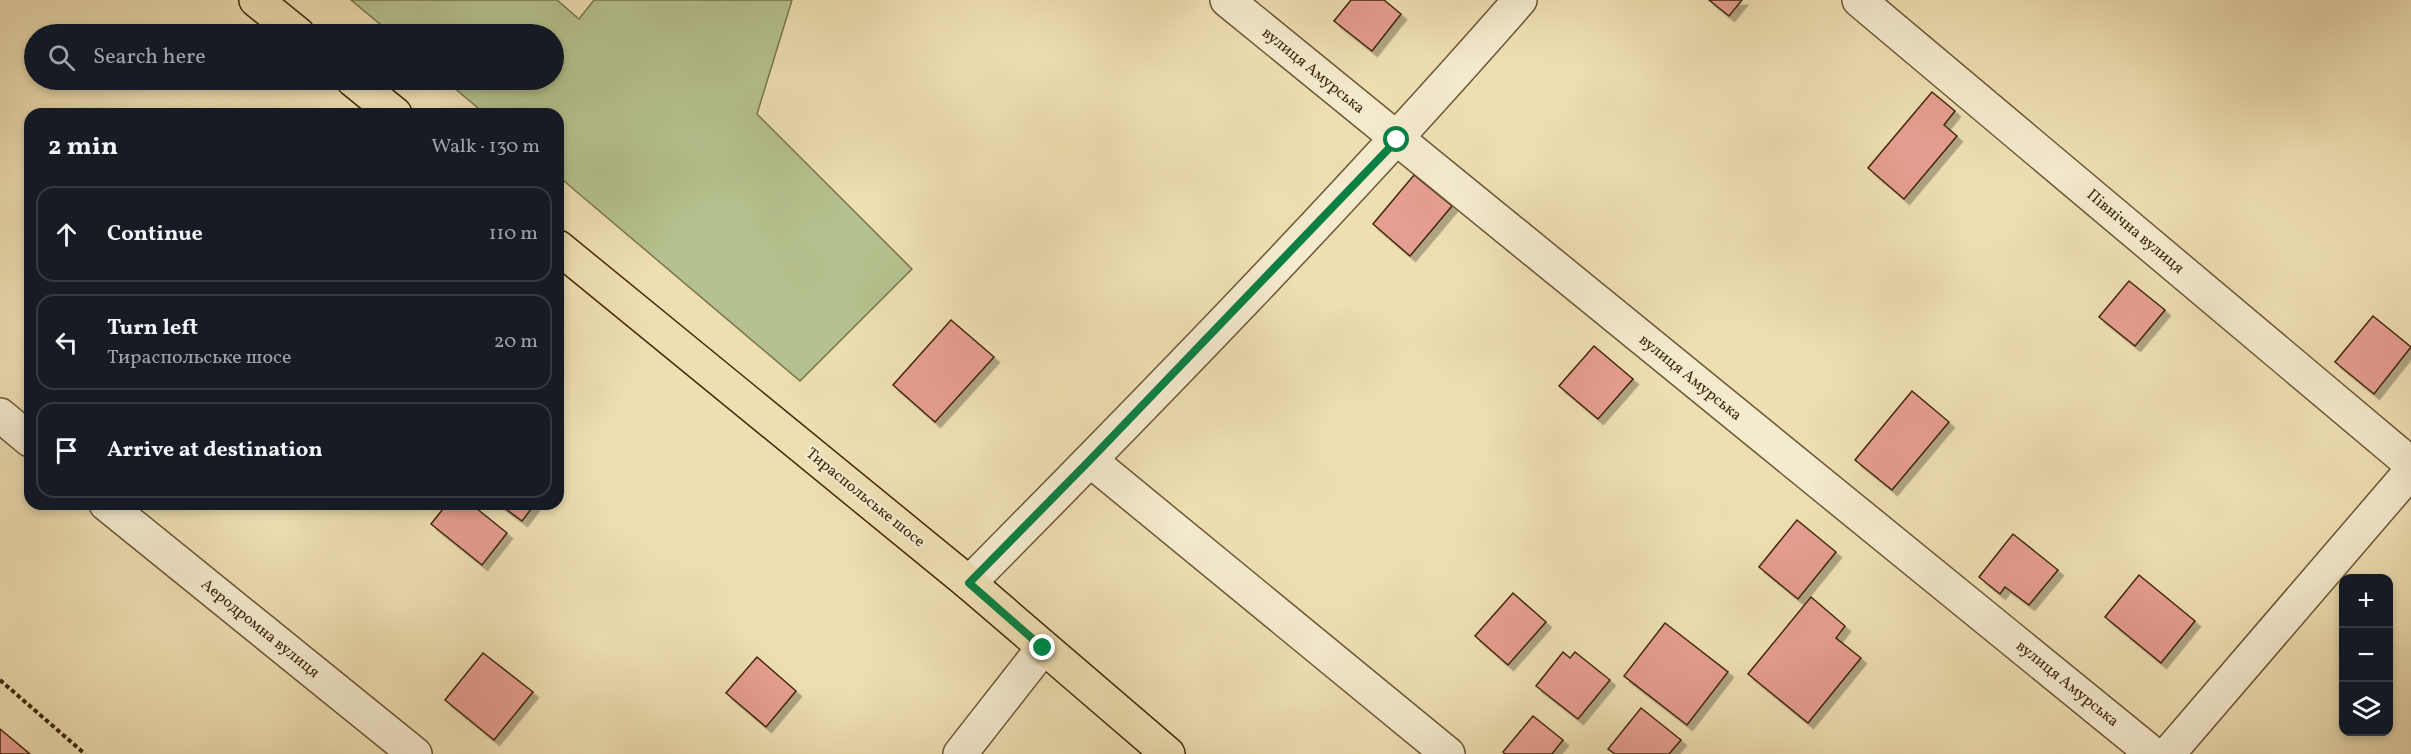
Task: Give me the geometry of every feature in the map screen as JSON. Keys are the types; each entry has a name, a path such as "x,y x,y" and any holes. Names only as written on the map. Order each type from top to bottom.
{"main road":[{"path":"256,0 286,24"},
{"path":"365,90 388,108"},
{"name":"Тираспольське шосе","path":"564,252 969,583 1168,754"}],"street":[{"name":"вулиця Амурська","path":"1227,0 2154,754"},
{"path":"969,583 1397,140 1520,0"},
{"name":"Північна вулиця","path":"1859,0 2411,464"},
{"path":"0,415 24,435"},
{"path":"1090,460 1448,754"},
{"path":"2168,754 2411,471"},
{"name":"Аеродромна вулиця","path":"113,510 415,754"},
{"path":"960,754 1043,648"}],"path":[{"path":"0,680 85,754"}],"green space":[{"path":"351,0 557,0 579,19 594,0 792,0 757,114 912,269 800,381 564,181 564,108 478,108 457,90 564,90 564,24 380,24"}],"building":[{"path":"1351,0 1384,0 1401,14 1372,51 1334,21"},
{"path":"1709,0 1742,0 1729,16"},
{"path":"1932,92 1955,111 1944,125 1957,136 1904,199 1868,168"},
{"path":"1414,175 1452,206 1410,256 1373,224"},
{"path":"2129,281 2165,310 2135,346 2099,317"},
{"path":"2373,316 2411,347 2374,394 2335,362"},
{"path":"951,320 994,357 935,422 893,385"},
{"path":"1594,346 1633,379 1598,419 1559,386"},
{"path":"1912,391 1949,422 1892,490 1855,460"},
{"path":"442,510 478,510 507,533 482,565 431,524"},
{"path":"507,510 530,510 522,521"},
{"path":"1797,520 1836,552 1798,599 1759,567"},
{"path":"2013,534 2058,570 2029,605 2005,587 2000,594 1979,577"},
{"path":"2139,575 2195,621 2161,663 2105,617"},
{"path":"1513,593 1546,622 1508,665 1475,636"},
{"path":"1811,597 1845,626 1836,638 1861,658 1808,723 1748,674"},
{"path":"1665,623 1728,672 1687,725 1624,676"},
{"path":"1563,652 1570,658 1575,652 1610,680 1578,719 1536,686"},
{"path":"483,653 533,692 494,740 445,700"},
{"path":"757,657 796,691 766,727 726,693"},
{"path":"1641,708 1681,740 1669,754 1615,754 1608,749"},
{"path":"1533,716 1563,740 1552,754 1505,754 1503,752"},
{"path":"0,729 30,754 0,754"}],"route":[{"path":"1043,648 969,583 1397,140"}]}
